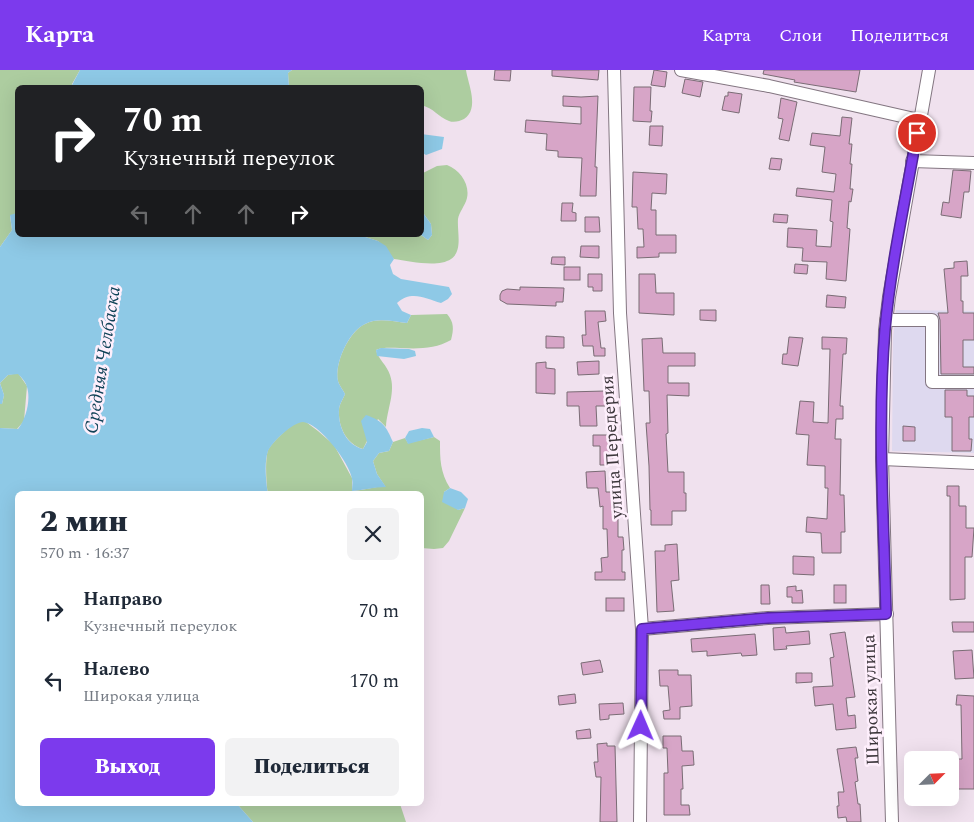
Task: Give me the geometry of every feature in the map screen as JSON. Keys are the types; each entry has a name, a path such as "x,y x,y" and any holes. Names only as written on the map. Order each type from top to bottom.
{"street":[{"name":"улица Передерия","path":"614,70 620,313 642,629 640,822"},
{"path":"681,70 768,86 919,120"},
{"name":"Широкая улица","path":"892,822 882,459 886,320 928,70"},
{"path":"912,161 974,163"},
{"path":"886,320 932,320 932,382 974,382"},
{"path":"882,459 974,463"},
{"path":"642,629 768,618 886,614"}],"shaded area":[{"path":"896,310 974,311 974,453 892,451 893,339"}],"green space":[{"path":"0,70 80,70 72,85 15,85 15,214 10,216 12,230 0,247"},
{"path":"292,70 466,70 472,96 471,109 469,115 464,119 455,122 449,121 424,106 424,85 289,85 288,73"},
{"path":"447,165 456,170 463,178 468,193 458,219 459,241 455,256 439,263 394,259 378,241 365,237 424,237 428,240 432,235 431,224 424,214 424,172 437,166"},
{"path":"447,314 453,326 451,340 426,348 382,348 376,350 389,371 392,381 392,394 386,427 378,419 363,449 357,447 344,434 340,422 339,408 345,394 337,374 344,349 353,333 370,322 386,320 407,323 411,315"},
{"path":"18,373 27,386 24,421 17,429 0,428 0,404 2,404 4,395 0,383 8,375"},
{"path":"296,422 306,422 334,445 352,478 352,491 268,491 266,459 268,450"},
{"path":"434,437 440,441 441,465 450,488 444,492 458,510 465,508 449,541 443,548 424,548 424,491 352,491 385,486 377,474 373,461 379,453 389,451 393,442 405,438 408,443"},
{"path":"239,806 401,806 406,822 253,822"}],"water":[{"path":"80,70 292,70 288,73 289,85 72,85"},
{"path":"424,134 444,137 442,149 426,155 424,154"},
{"name":"Средняя Челбаска","path":"15,214 15,237 365,237 386,246 394,259 390,265 393,274 401,279 449,287 452,294 441,303 424,297 413,296 402,299 397,303 402,311 411,315 407,323 381,320 370,322 359,328 348,341 338,366 338,381 345,394 339,408 340,422 344,434 357,447 363,449 367,442 361,421 366,415 376,419 386,428 393,442 389,451 379,453 373,461 377,474 386,487 352,491 350,472 340,454 317,429 303,422 294,425 283,433 268,451 266,467 268,491 15,491 15,806 239,806 253,822 0,822 0,428 18,429 25,415 28,403 28,392 23,380 18,374 8,375 0,383 0,247 12,230 10,215"},
{"path":"424,214 431,224 432,235 428,240 424,237"},
{"path":"381,348 409,349 415,351 416,356 404,359 377,356 376,350"},
{"path":"0,383 4,395 2,404 0,404"},
{"path":"422,428 430,429 434,437 408,444 405,438 409,431"},
{"path":"450,488 461,492 468,499 465,508 458,510 442,502 444,492"}],"building":[{"path":"495,70 511,70 510,81 494,80"},
{"path":"552,70 599,70 598,80 552,76"},
{"path":"654,70 667,72 665,87 651,85"},
{"path":"764,70 860,70 856,92 794,82 795,80 763,74"},
{"path":"685,79 703,82 700,97 682,93"},
{"path":"634,87 651,87 651,122 633,121"},
{"path":"728,92 742,94 739,113 722,110 725,96 728,96"},
{"path":"563,96 598,96 595,167 597,167 596,196 580,196 582,158 558,157 558,151 546,150 547,134 525,132 526,120 581,124 581,107 563,106"},
{"path":"781,98 797,102 789,141 779,139 783,119 778,118"},
{"path":"842,117 852,118 849,144 852,144 850,189 853,189 851,202 849,201 847,228 850,229 846,281 826,279 827,262 802,261 803,248 787,247 788,228 817,230 816,246 831,247 833,222 830,221 832,200 796,196 797,188 834,192 836,174 822,172 825,147 810,145 812,133 840,136"},
{"path":"650,126 663,126 662,146 649,145"},
{"path":"771,158 782,159 780,170 769,169"},
{"path":"953,170 971,171 969,192 964,192 961,218 941,215 943,202 949,203"},
{"path":"633,172 667,174 666,194 652,193 651,210 656,210 656,235 676,235 676,253 659,253 659,257 637,258 637,247 644,247 643,229 638,229 637,207 632,207"},
{"path":"562,203 573,203 572,212 576,213 576,221 561,221"},
{"path":"774,214 788,215 787,223 773,222"},
{"path":"585,217 599,217 600,232 585,232"},
{"path":"581,246 599,246 599,258 580,257"},
{"path":"552,257 565,257 565,265 551,264"},
{"path":"967,261 968,276 961,276 961,301 963,301 963,313 974,313 974,340 963,340 963,367 974,367 974,374 941,374 940,320 938,313 948,313 944,269 954,268 954,262"},
{"path":"795,264 808,265 807,274 794,273"},
{"path":"564,267 580,267 580,280 564,280"},
{"path":"588,274 602,274 602,291 593,291 593,287 588,287"},
{"path":"639,274 655,274 656,293 674,293 674,315 639,313"},
{"path":"520,287 564,288 563,302 556,302 556,306 507,304 500,300 502,291 507,289 520,290"},
{"path":"827,295 846,297 845,308 826,307"},
{"path":"700,310 716,310 716,321 700,320"},
{"path":"585,311 605,311 606,321 598,322 601,348 605,348 605,356 594,356 593,346 583,346 582,335 586,335"},
{"path":"546,336 564,337 564,348 546,348"},
{"path":"789,337 803,338 798,366 782,364 783,354 787,354"},
{"path":"822,337 847,338 846,354 843,354 840,406 843,406 843,419 836,419 835,439 841,439 840,495 844,495 845,532 841,532 841,553 822,553 821,533 806,532 807,517 827,519 828,488 825,488 825,466 807,465 809,435 796,434 800,401 814,402 813,422 828,423 830,349 822,349"},
{"path":"662,338 663,353 695,353 695,366 668,366 668,383 689,383 689,396 667,395 668,433 666,434 668,472 684,472 686,511 672,511 672,525 651,525 646,423 650,423 649,391 644,391 642,339"},
{"path":"599,361 599,374 578,375 577,362"},
{"path":"546,362 546,368 555,369 555,394 536,393 536,363"},
{"path":"945,390 967,390 967,396 974,396 974,417 969,417 969,439 972,439 971,451 952,451 952,417 945,417"},
{"path":"605,391 605,406 596,406 597,426 580,426 579,406 567,406 567,392"},
{"path":"903,426 915,427 915,441 903,441"},
{"path":"593,435 612,435 613,465 600,465 600,446 593,446"},
{"path":"605,471 606,492 618,492 618,537 623,537 622,572 625,572 625,580 595,580 595,572 602,572 601,558 608,557 607,529 603,529 603,506 600,507 598,488 587,488 586,472"},
{"path":"947,486 959,486 959,506 966,506 966,528 974,528 972,557 965,557 965,599 950,600 950,496 947,496"},
{"path":"677,544 679,580 671,581 674,611 657,612 655,551 665,551 665,545"},
{"path":"793,556 814,557 814,575 793,574"},
{"path":"761,585 769,585 770,604 761,604"},
{"path":"834,585 846,585 846,603 834,603"},
{"path":"796,586 796,591 802,590 803,603 792,603 792,597 787,597 787,587"},
{"path":"606,598 624,598 624,611 606,611"},
{"path":"952,622 974,622 974,632 953,632"},
{"path":"785,627 786,633 809,631 810,644 786,646 787,649 774,650 773,628"},
{"path":"845,632 855,697 846,698 848,716 855,715 856,728 836,730 833,704 815,706 813,687 833,686 830,658 834,657 830,634"},
{"path":"755,634 757,655 742,656 741,653 707,656 707,651 692,652 691,639"},
{"path":"972,650 974,678 955,679 953,651"},
{"path":"600,660 603,672 583,675 581,663"},
{"path":"659,670 678,670 678,675 691,675 692,706 680,707 680,719 664,719 663,711 670,710 668,686 660,686"},
{"path":"796,673 812,673 812,682 796,683"},
{"path":"575,694 576,703 559,705 558,696"},
{"path":"957,695 974,696 974,789 959,789 959,759 962,759 961,705 956,705"},
{"path":"623,703 624,714 609,715 609,719 600,720 599,704"},
{"path":"590,729 591,738 577,739 576,731"},
{"path":"663,736 681,736 682,751 693,751 694,765 682,766 683,789 681,789 681,805 689,805 690,815 664,815 664,773 668,773 667,748 663,748"},
{"path":"607,743 607,746 615,746 617,822 600,822 601,777 596,777 594,762 598,762 597,744"},
{"path":"856,747 858,758 855,758 858,781 855,782 858,804 860,804 861,822 847,822 846,817 838,818 838,792 844,792 837,749"}],"route":[{"path":"641,726 642,629 768,618 886,614 882,459 885,330 917,133"}]}
